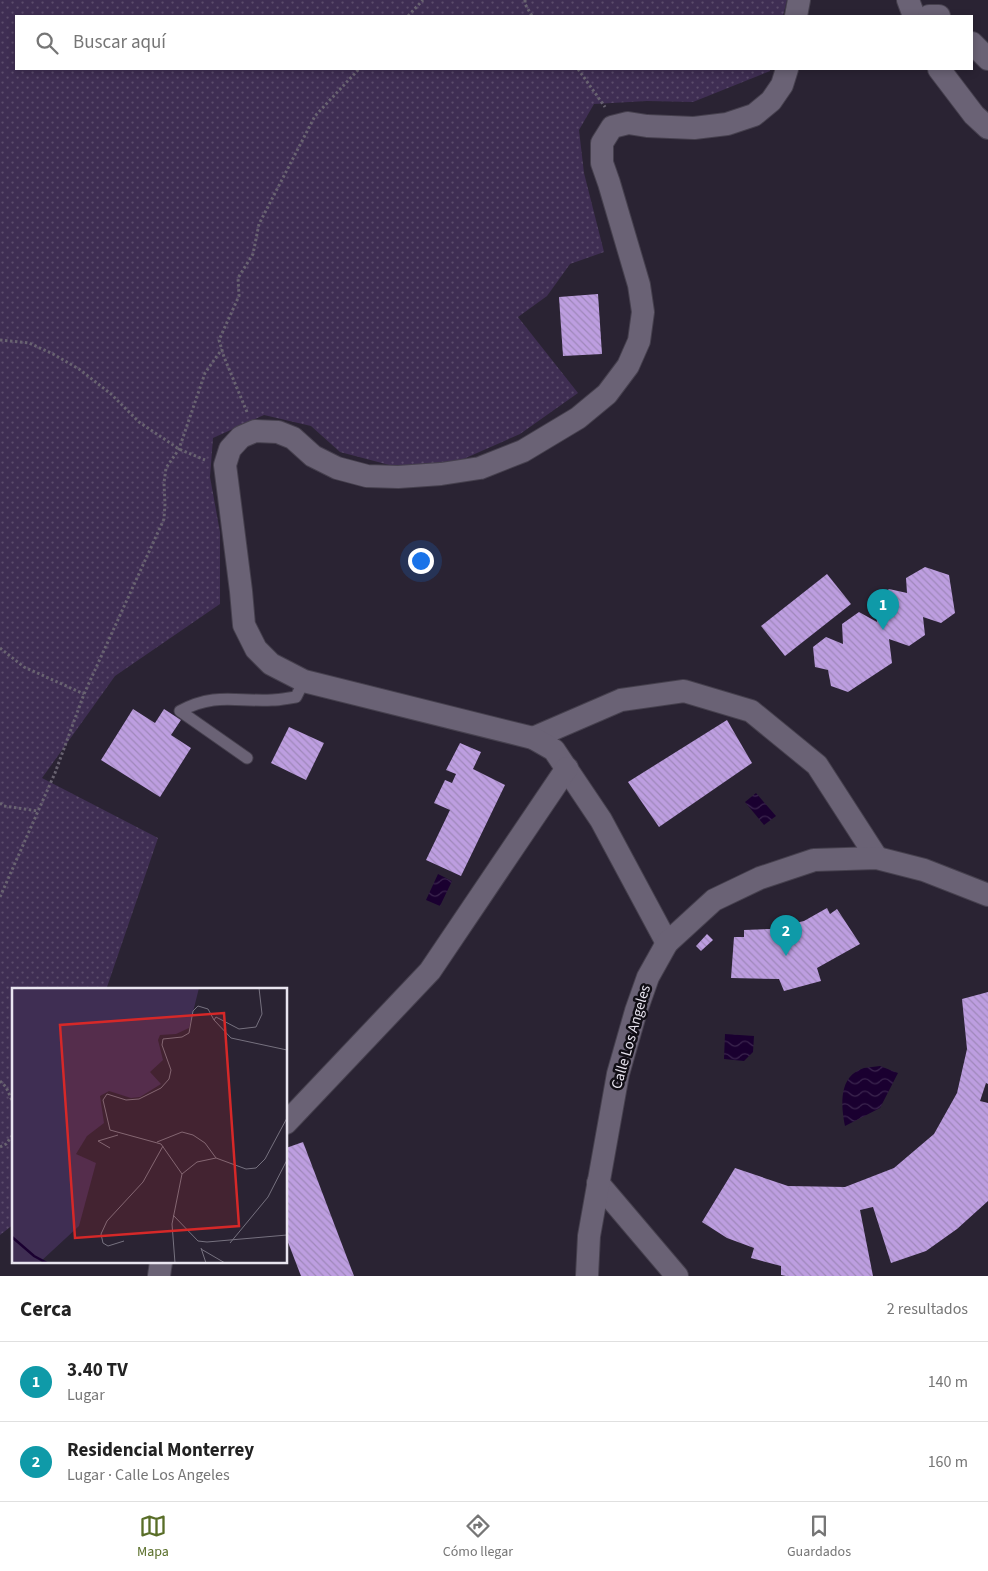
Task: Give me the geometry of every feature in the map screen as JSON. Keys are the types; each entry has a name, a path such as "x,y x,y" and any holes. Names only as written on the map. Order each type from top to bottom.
{"street":[{"path":"796,15 799,0"},
{"path":"908,0 914,15"},
{"path":"973,44 988,59"},
{"path":"667,943 602,820 554,750 533,738 304,681 271,664 256,649 244,625 225,465 230,449 241,437 255,431 278,432 293,438 313,456 337,468 367,476 398,477 441,474 480,468 523,451 578,418 607,394 628,366 639,341 643,312 639,285 602,163 602,143 612,128 628,123 694,128 727,124 754,115 771,101 782,85 787,70"},
{"path":"940,70 974,116 988,128"},
{"path":"533,738 622,700 684,691 751,711 817,765 877,858"},
{"path":"288,1120 430,971 567,768"},
{"name":"Calle Los Angeles","path":"587,1276 589,1236 618,1074 648,977 667,943 714,900 760,878 814,860 877,858 924,870 988,895"},
{"path":"598,1184 676,1276"}],"lane":[{"path":"248,758 180,711 192,705 226,698 272,700 296,697 304,681"}],"path":[{"path":"409,15 423,0"},
{"path":"525,0 525,4 531,15"},
{"path":"255,431 219,340 239,296 238,278 253,254 259,224 278,184 315,116 358,70"},
{"path":"579,70 608,111 612,128"},
{"path":"0,340 29,343 53,354 79,369 111,394 139,422 179,449 203,459 225,465"},
{"path":"0,898 55,772 84,694 164,519 166,468 179,449 205,373 222,349"},
{"path":"0,648 24,667 84,694"},
{"path":"0,803 4,806 38,811"},
{"path":"0,1081 6,1087 12,1100"},
{"path":"0,1148 12,1136"}],"shaded area":[{"path":"0,0 787,0 783,15 15,15 15,70 770,71 693,102 647,101 594,104 579,130 584,173 604,252 570,264 547,296 518,317 578,393 520,434 452,464 397,467 340,452 311,426 264,415 213,438 210,477 220,532 220,604 115,676 42,778 158,838 107,988 12,988 12,1226 0,1235"}],"water":[{"path":"756,793 776,816 764,825 745,802"},
{"path":"438,874 452,881 440,906 426,900"},
{"path":"725,1034 754,1036 753,1052 744,1061 724,1059"},
{"path":"880,1066 898,1073 880,1108 845,1126 842,1101 843,1092 850,1077 864,1068"}],"building":[{"path":"598,294 602,354 563,356 559,297"},
{"path":"925,567 949,575 955,613 941,623 923,617 925,635 909,646 889,639 892,663 848,692 831,686 828,670 815,667 813,647 826,637 843,644 842,624 859,612 877,622 875,601 889,589 907,593 906,578"},
{"path":"827,574 851,604 785,656 761,626"},
{"path":"133,709 155,723 164,709 181,720 171,735 191,748 160,797 101,760"},
{"path":"727,720 752,763 659,827 628,782"},
{"path":"289,727 324,743 306,780 271,763"},
{"path":"460,743 481,752 473,769 505,785 461,876 426,860 450,810 434,803 445,780 452,783 456,774 446,770"},
{"path":"827,908 830,914 837,909 860,944 817,968 821,981 784,991 779,979 731,978 734,937 744,937 744,930 770,929 804,921"},
{"path":"707,934 713,940 701,951 696,946"},
{"path":"988,992 988,1084 986,1083 980,1101 988,1103 988,1201 957,1229 926,1251 891,1263 873,1207 860,1210 873,1276 786,1276 781,1275 781,1266 751,1258 754,1248 727,1238 702,1222 735,1168 788,1186 845,1187 894,1168 934,1134 957,1093 967,1049 962,999"},
{"path":"303,1142 354,1276 301,1276 288,1242 288,1147"}],"place":[{"name":"3.40 TV","path":"883,630"},
{"name":"Residencial Monterrey","path":"786,956"}]}
